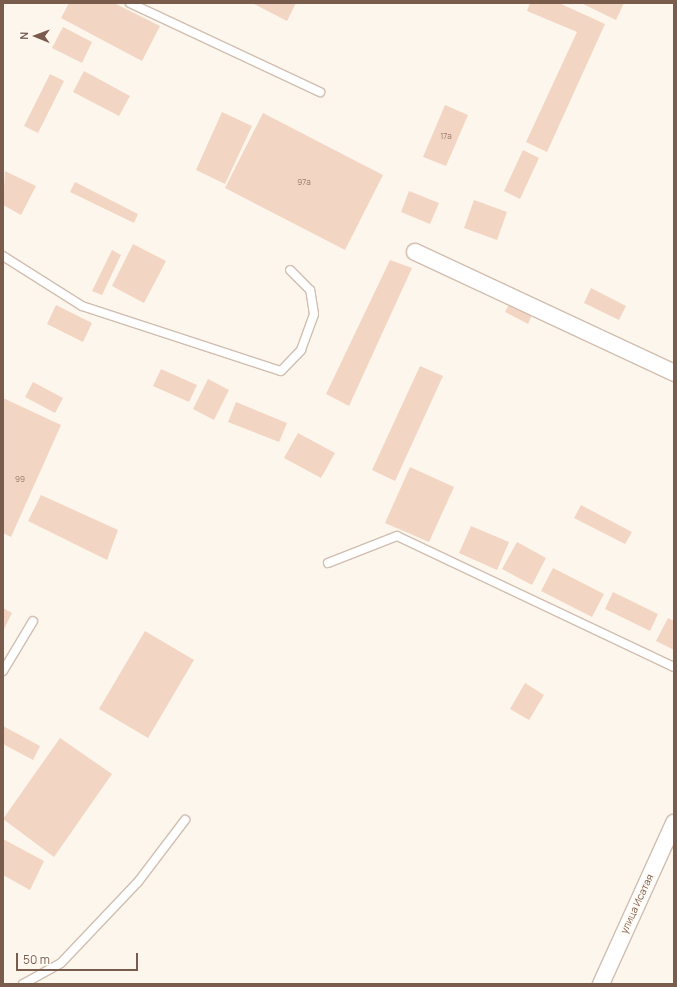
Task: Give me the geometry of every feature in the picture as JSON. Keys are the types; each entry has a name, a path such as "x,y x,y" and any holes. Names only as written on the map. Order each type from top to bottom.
{"street":[{"path":"415,252 674,373"},
{"name":"улица Исатая","path":"601,984 674,824"}],"lane":[{"path":"130,3 320,92"},
{"path":"3,256 82,306 281,371 301,350 314,314 310,290 290,270"},
{"path":"328,563 397,536 674,667"},
{"path":"3,671 33,621"},
{"path":"23,984 61,963 138,882 185,820"}],"building":[{"path":"69,3 114,3 160,26 142,61 61,18"},
{"path":"252,3 296,3 287,21"},
{"path":"530,3 559,3 605,24 547,152 526,142 577,32 527,11"},
{"path":"581,3 624,3 616,20"},
{"path":"63,27 92,42 82,63 52,48"},
{"path":"84,71 130,96 119,116 73,92"},
{"path":"50,74 64,81 38,133 24,126"},
{"path":"445,105 468,115 446,166 423,157"},
{"path":"222,112 252,126 225,184 196,170"},
{"path":"263,113 383,175 345,250 225,188"},
{"path":"523,150 539,158 520,199 504,191"},
{"path":"5,171 36,186 21,215 3,205"},
{"path":"75,182 138,214 134,223 70,192"},
{"path":"409,191 439,203 430,224 401,212"},
{"path":"474,200 507,212 497,240 464,228"},
{"path":"133,244 166,261 144,303 112,286"},
{"path":"112,250 121,255 102,295 92,291"},
{"path":"390,260 412,268 349,406 326,394"},
{"path":"591,288 626,306 619,320 584,303"},
{"path":"511,300 534,311 528,324 505,312"},
{"path":"56,305 92,323 83,342 47,324"},
{"path":"420,366 443,376 395,481 372,470"},
{"path":"161,369 197,385 189,402 153,386"},
{"path":"208,379 229,390 214,420 193,409"},
{"path":"33,382 63,398 55,413 25,397"},
{"path":"3,398 61,425 11,537 3,533"},
{"path":"236,402 287,423 279,442 228,422"},
{"path":"298,433 335,453 321,478 284,458"},
{"path":"410,467 454,487 429,542 385,523"},
{"path":"41,495 118,530 107,560 28,521"},
{"path":"581,505 632,532 625,544 574,518"},
{"path":"471,526 509,542 497,570 459,553"},
{"path":"517,542 546,558 532,585 502,569"},
{"path":"553,568 604,594 592,617 541,591"},
{"path":"613,592 658,614 650,631 605,609"},
{"path":"3,608 12,613 3,631"},
{"path":"668,618 674,621 674,650 656,641"},
{"path":"145,631 194,660 148,738 99,709"},
{"path":"525,683 544,695 529,720 510,709"},
{"path":"3,726 40,746 33,760 3,744"},
{"path":"60,738 112,774 54,857 3,819"},
{"path":"3,839 44,861 30,890 3,875"}]}
